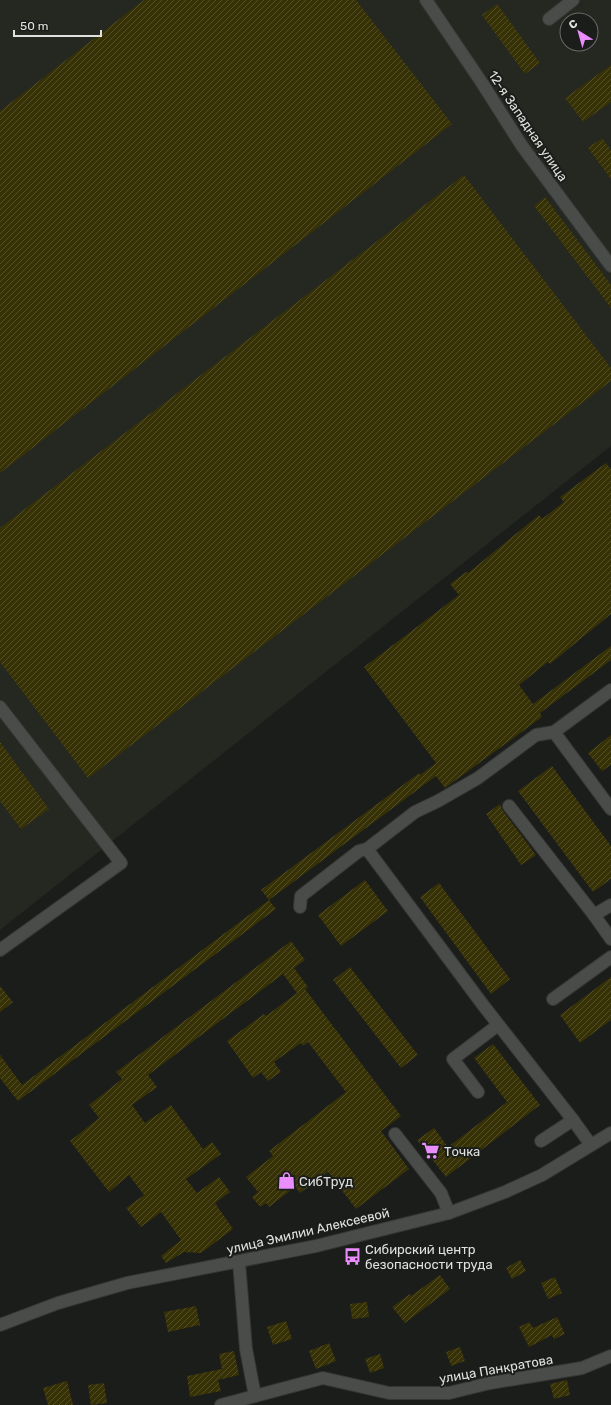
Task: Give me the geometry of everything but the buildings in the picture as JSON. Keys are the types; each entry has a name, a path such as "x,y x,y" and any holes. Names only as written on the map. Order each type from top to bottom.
{"street":[{"name":"12-я Западная улица","path":"426,0 522,146 611,266"},
{"path":"549,19 573,0"},
{"path":"300,907 301,896 359,851 367,849 415,812 438,801 478,778 536,735 554,732 611,690"},
{"path":"0,707 121,863 0,950"},
{"path":"554,732 611,809"},
{"path":"509,806 611,939"},
{"path":"367,849 498,1025 591,1145"},
{"path":"594,915 611,905"},
{"path":"553,999 611,957"},
{"path":"478,1092 453,1059 498,1025"},
{"path":"541,1141 573,1120"},
{"name":"улица Эмилии Алексеевой","path":"0,1325 58,1302 127,1283 316,1246 448,1213 505,1192 542,1175 611,1133"},
{"path":"395,1134 441,1193 448,1213"},
{"path":"239,1262 246,1349 254,1396"},
{"name":"улица Панкратова","path":"221,1405 323,1378 389,1394 449,1393 490,1383 582,1368 611,1356"}],"shaded area":[{"path":"0,0 611,0 611,446 0,930"}],"place":[{"name":"Точка","path":"431,1151"},
{"name":"СибТруд","path":"286,1181"},
{"name":"Сибирский центр безопасности труда","path":"352,1256"}]}
